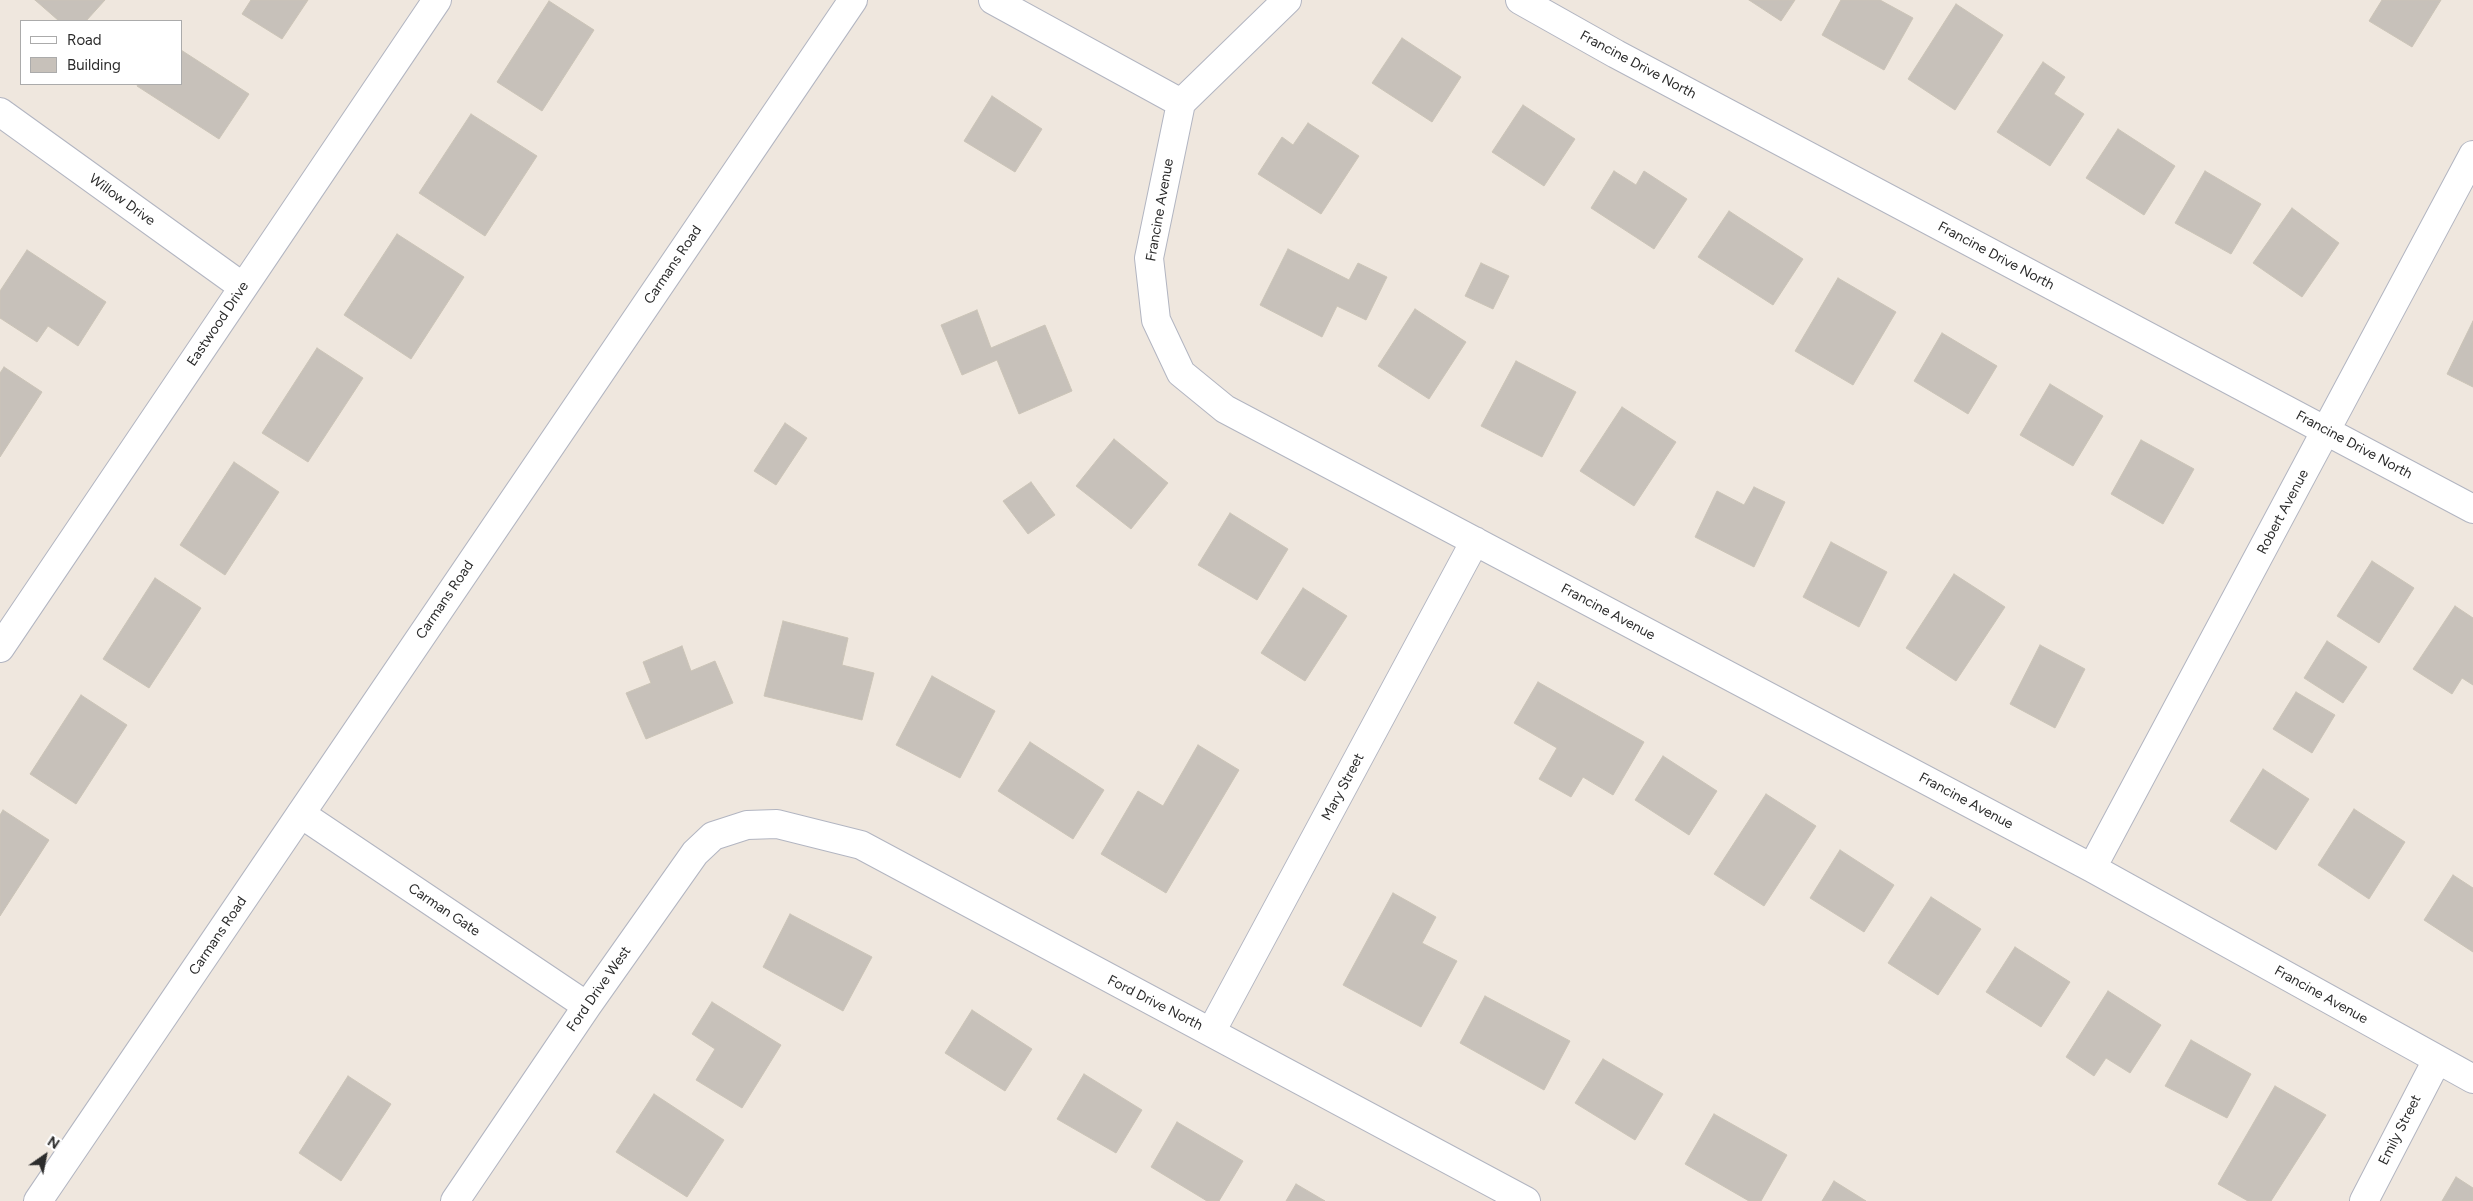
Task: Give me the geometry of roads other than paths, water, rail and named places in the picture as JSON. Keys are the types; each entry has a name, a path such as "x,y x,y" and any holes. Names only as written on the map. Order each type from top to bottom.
{"street":[{"name":"Eastwood Drive","path":"0,648 437,0"},
{"name":"Carmans Road","path":"38,1201 853,0"},
{"path":"993,0 1181,103 1287,0"},
{"name":"Francine Drive North","path":"1520,0 1634,64 2473,509"},
{"name":"Francine Avenue","path":"1181,103 1149,258 1156,320 1182,373 1225,409 2092,868 2473,1079"},
{"name":"Willow Drive","path":"0,112 243,287"},
{"name":"Robert Avenue","path":"2092,868 2473,155"},
{"name":"Mary Street","path":"1211,1032 1475,541"},
{"name":"Carman Gate","path":"301,814 586,1006"},
{"name":"Ford Drive North","path":"777,824 861,845 1526,1201"},
{"name":"Ford Drive West","path":"455,1201 586,1006 695,853 714,836 747,825 777,824"},
{"name":"Emily Street","path":"2364,1201 2437,1060"}]}
